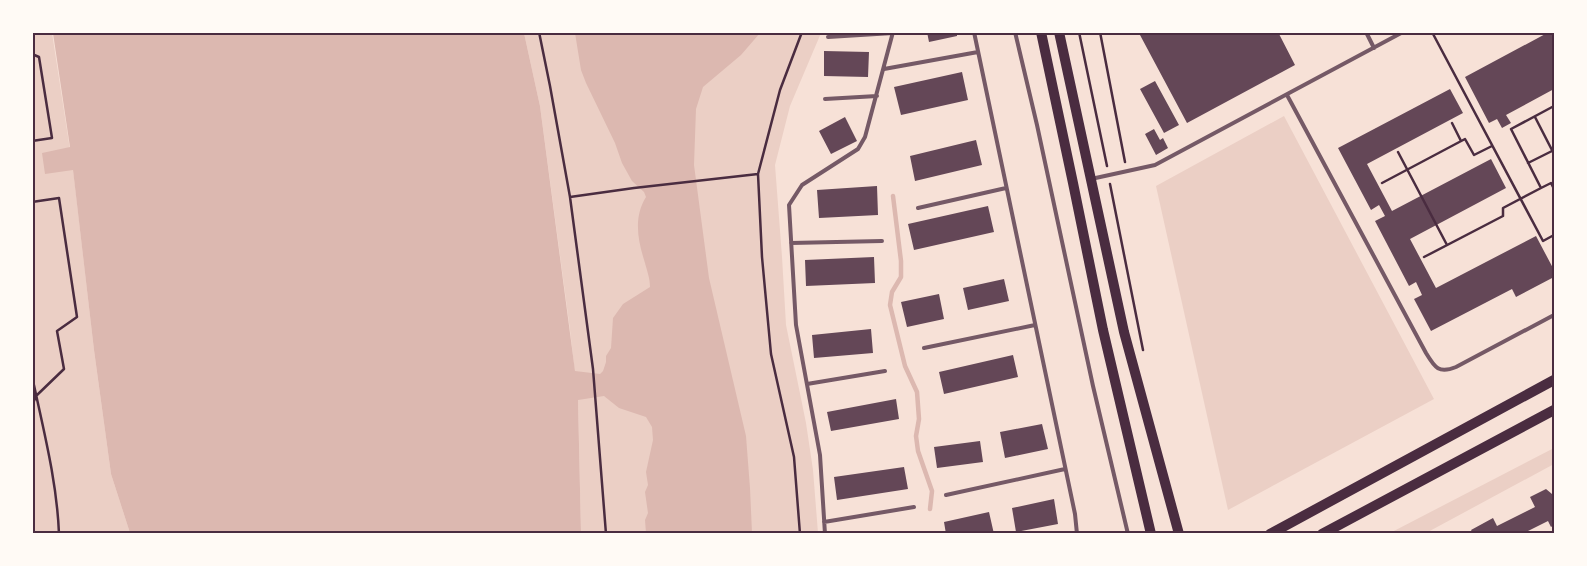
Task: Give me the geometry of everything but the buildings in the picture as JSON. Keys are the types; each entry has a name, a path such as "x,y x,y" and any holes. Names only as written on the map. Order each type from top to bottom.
{"main road":[{"path":"1041,32 1103,330 1151,534"},
{"path":"1059,32 1124,332 1179,534"},
{"path":"1270,534 1554,380"},
{"path":"1322,534 1554,410"}],"lane":[{"path":"974,32 1075,514 1077,534"},
{"path":"1015,32 1037,124 1093,386 1128,534"},
{"path":"1366,32 1374,48"},
{"path":"1091,179 1155,165 1403,32"},
{"path":"825,534 820,455 796,325 789,205 802,185 858,150 866,137 893,33 828,37"},
{"path":"884,68 978,52"},
{"path":"1287,95 1426,353 1433,364 1439,369 1448,370 1456,367 1554,315"},
{"path":"825,99 877,96"},
{"path":"918,208 1006,188"},
{"path":"791,243 882,240"},
{"path":"924,348 1035,326"},
{"path":"806,384 885,371"},
{"path":"946,495 1065,469"},
{"path":"824,522 914,508"}],"path":[{"path":"539,32 570,197 593,369 606,534"},
{"path":"800,534 794,457 771,354 758,174 780,90 802,32"},
{"path":"1079,32 1145,357"},
{"path":"1100,32 1127,171"},
{"path":"1432,32 1543,241 1554,235"},
{"path":"32,54 38,57 52,138 32,142"},
{"path":"1541,188 1511,129 1554,106"},
{"path":"1528,164 1554,151 1535,117"},
{"path":"1452,123 1462,141"},
{"path":"1382,183 1465,139 1474,155 1492,146"},
{"path":"1398,152 1447,245"},
{"path":"570,197 758,174"},
{"path":"1424,257 1503,216 1503,208 1553,182 1554,189"},
{"path":"32,202 59,198 77,318 57,330 64,369 36,396 32,406"},
{"path":"32,376 46,443 59,534"}],"shaded area":[{"path":"32,33 52,33 73,169 94,350 111,474 130,533 33,533"},
{"path":"53,33 524,33 540,106 575,371 600,374 603,371 606,356 611,348 613,318 623,304 650,287 638,230 639,213 646,197 644,192 632,181 622,163 615,143 586,83 581,70 575,33 760,33 741,55 703,87 696,109 694,165 709,278 746,436 752,533 646,533 645,520 648,513 645,492 648,485 646,472 653,440 652,427 646,417 619,408 604,396 578,400 581,533 130,533 111,474 73,170 45,174 42,153 70,147"},
{"path":"524,33 821,33 790,106 775,165 786,325 806,423 813,470 818,533 581,533 578,400 540,106"},
{"path":"1284,116 1434,399 1228,510 1156,186"},
{"path":"1554,448 1554,464 1426,533 1390,533"}],"waterway":[{"path":"893,196 901,261 901,277 892,292 890,305 905,366 917,392 919,419 916,436 918,451 932,491 930,509"}]}
